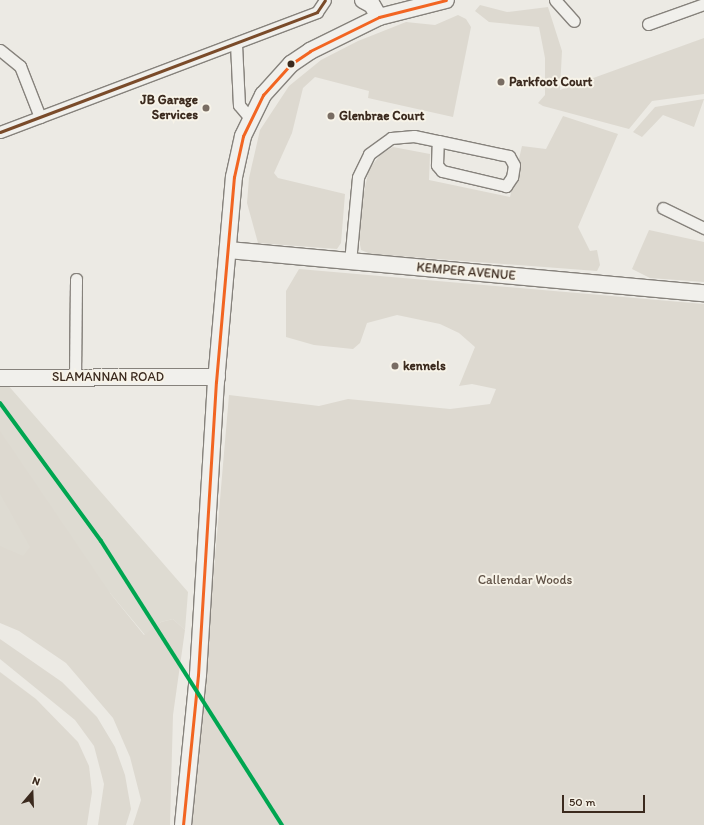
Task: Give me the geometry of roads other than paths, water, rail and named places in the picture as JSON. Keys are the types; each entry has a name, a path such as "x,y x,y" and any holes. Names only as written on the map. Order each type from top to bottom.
{"main road":[{"path":"363,0 372,5 379,17"},
{"path":"183,825 198,675 217,377 234,177 250,118 263,95 291,64 334,37 379,17 446,0"},
{"name":"KEMPER AVENUE","path":"228,250 704,293"},
{"name":"SLAMANNAN ROAD","path":"0,378 217,377"}],"street":[{"path":"0,132 236,44 317,12 325,0"},
{"path":"555,0 574,21"},
{"path":"648,24 704,4"},
{"path":"236,44 239,105 250,118"},
{"path":"0,50 20,66 40,117"},
{"path":"350,262 358,177 370,154 391,138 414,136 438,141 509,156 514,165 512,177 506,186 442,171 437,165 438,141"},
{"path":"663,208 704,228"},
{"path":"75,377 76,278"}],"place":[{"name":"Parkfoot Court","path":"501,82"},
{"name":"JB Garage Services","path":"206,108"},
{"name":"Glenbrae Court","path":"331,116"},
{"name":"kennels","path":"395,366"}],"park label":[{"name":"Callendar Woods","path":"525,580"}]}
